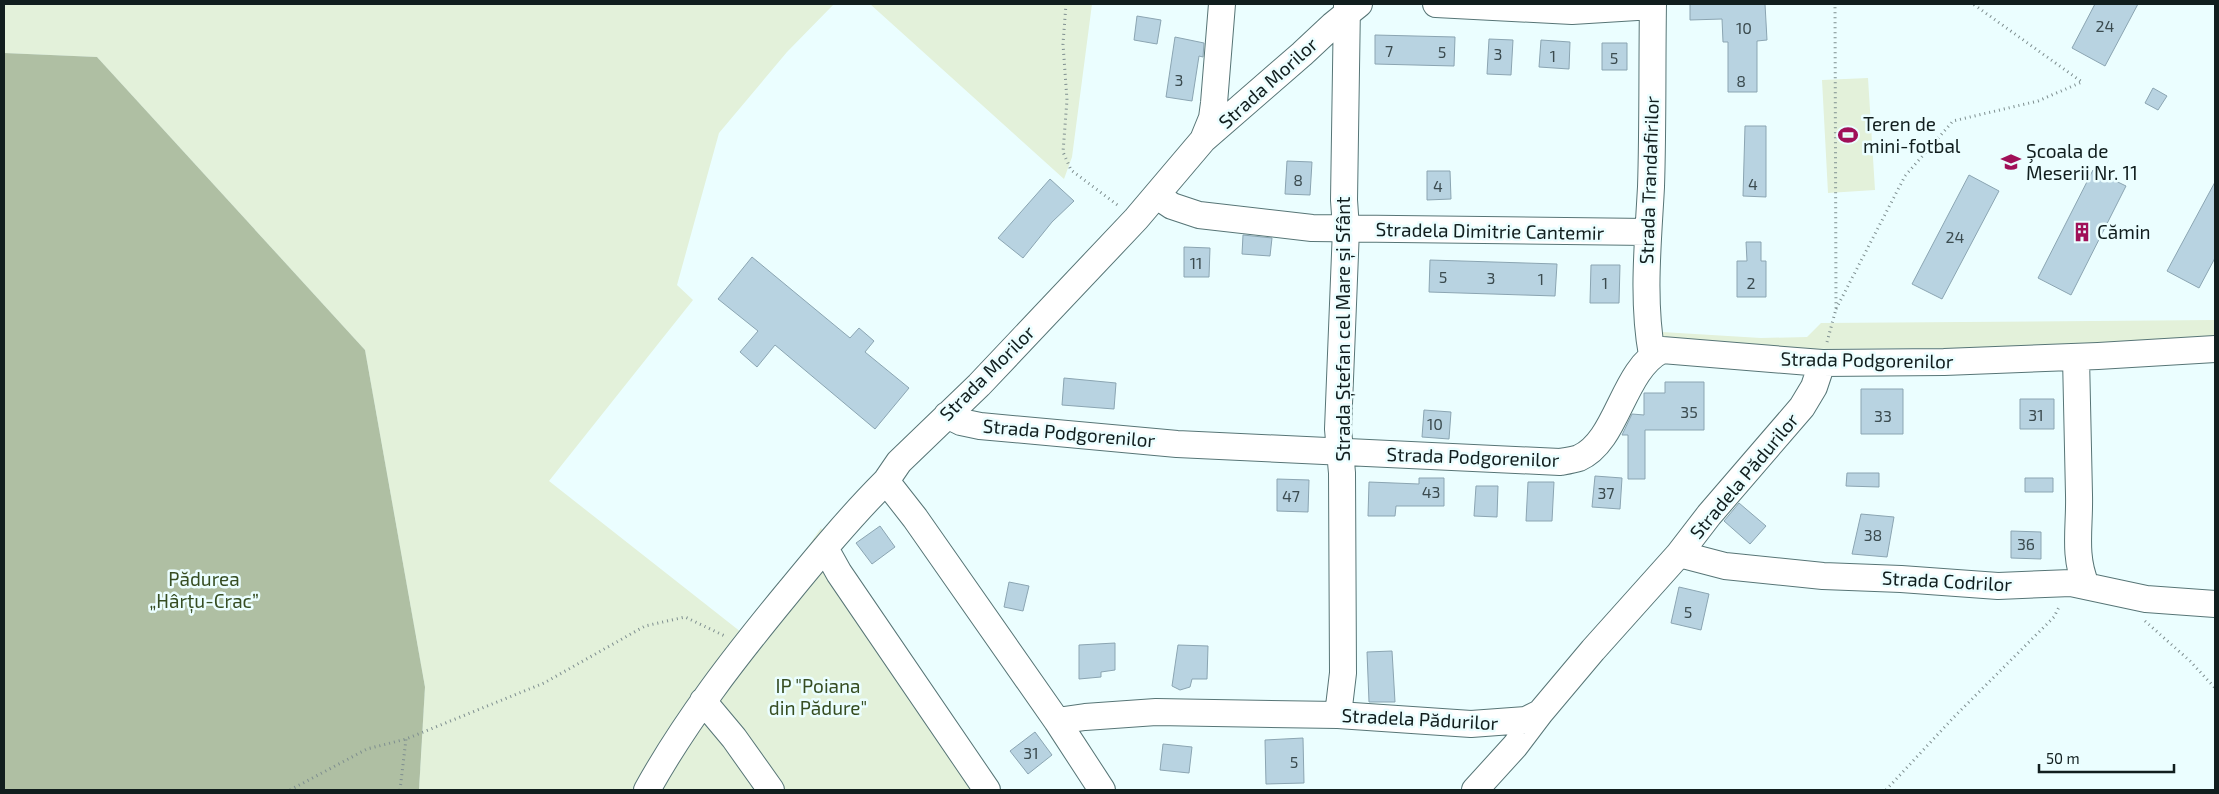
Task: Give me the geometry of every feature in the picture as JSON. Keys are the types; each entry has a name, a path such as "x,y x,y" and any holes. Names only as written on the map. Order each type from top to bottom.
{"street":[{"path":"1203,140 1212,118 1222,4"},
{"path":"1436,4 1572,11 1653,5"},
{"name":"Strada Trandafirilor","path":"1652,355 1648,332 1648,232 1653,5"},
{"name":"Strada Morilor","path":"647,790 703,701 825,548 857,509 886,481 899,462 979,385 1136,219 1203,140 1351,7"},
{"name":"Strada Ștefan cel Mare și Sfânt","path":"1338,715 1343,673 1342,473 1338,420 1346,229 1344,200 1351,7"},
{"name":"Stradela Dimitrie Cantemir","path":"1157,196 1172,206 1199,216 1312,228 1648,232"},
{"name":"Strada Podgorenilor","path":"947,414 961,422 1005,429 1176,444 1560,462 1580,457 1595,446 1640,368 1652,355 1662,350 1822,363 1944,362 2215,349"},
{"path":"2076,357 2079,496 2077,550 2082,575 2079,584"},
{"name":"Stradela Pădurilor","path":"1057,721 1156,712 1338,715 1471,724 1526,720 1540,713 1593,650 1679,554 1708,515 1802,407 1814,387 1822,363"},
{"path":"886,481 915,518 1057,721 1102,790"},
{"path":"825,548 839,572 987,790"},
{"name":"Strada Codrilor","path":"1679,554 1725,566 1823,576 1901,578 1998,586 2079,584 2107,592 2146,599 2215,604"},
{"path":"703,701 734,738 771,790"},
{"path":"1475,790 1516,746 1540,713"}],"path":[{"path":"1066,4 1063,44 1067,100 1063,152 1071,170 1136,219"},
{"path":"1835,4 1836,310"},
{"path":"1822,363 1836,310 1905,176 1953,121 2038,100 2082,82 1973,4"},
{"path":"1886,790 1954,717 2054,618 2079,584"},
{"path":"290,790 367,749 406,739 544,683 645,626 685,616 746,646"},
{"path":"2142,618 2190,660 2215,688"},
{"path":"400,790 406,739"}],"green space":[{"name":"IP \"Poiana din Pădure\"","path":"4,4 834,4 787,52 719,133 677,285 693,300 549,481 746,636 821,528 853,580 995,790 419,790 425,687 365,350 97,57 4,53"},
{"path":"870,4 1092,4 1072,157 1064,179"},
{"name":"Pădurea „Hârțu-Crac”","path":"4,53 97,57 365,350 425,687 419,790 4,790"},
{"name":"Teren de mini-fotbal","path":"1868,78 1875,190 1828,193 1822,80"},
{"path":"2215,320 2215,339 2064,348 1786,349 1663,341 1662,332 1761,338 1807,337 1821,323"}],"building":[{"path":"1690,4 1765,4 1767,40 1757,41 1757,92 1728,92 1728,42 1723,42 1722,19 1690,20"},
{"path":"2095,4 2138,4 2105,66 2072,48"},
{"path":"1137,16 1161,20 1157,44 1134,40"},
{"path":"1375,35 1455,37 1454,66 1375,64"},
{"path":"1175,37 1204,43 1203,57 1199,56 1192,101 1166,97"},
{"path":"1489,39 1513,40 1511,75 1487,74"},
{"path":"1541,40 1570,42 1569,69 1539,67"},
{"path":"1602,43 1627,43 1627,70 1602,70"},
{"path":"2153,88 2167,96 2158,110 2145,103"},
{"path":"1745,126 1766,126 1766,197 1743,196"},
{"path":"1287,161 1312,162 1310,195 1285,194"},
{"name":"Cămin","path":"2093,170 2126,186 2071,295 2038,278"},
{"path":"1427,171 1450,171 1451,199 1427,200"},
{"path":"1969,175 1999,191 1942,299 1912,284"},
{"path":"1050,179 1074,201 1052,222 1023,258 998,238"},
{"name":"Cămin","path":"2215,182 2215,258 2199,288 2167,271"},
{"path":"1243,235 1272,238 1270,256 1242,254"},
{"path":"1746,242 1761,242 1761,261 1766,261 1766,297 1737,297 1737,261 1747,261"},
{"path":"1184,247 1210,248 1209,277 1184,277"},
{"path":"752,257 850,338 859,328 874,341 865,352 909,388 875,429 775,345 757,367 740,352 758,331 718,299"},
{"path":"1430,260 1557,264 1555,296 1429,292"},
{"path":"1591,265 1620,265 1619,303 1590,303"},
{"path":"1064,378 1116,383 1114,409 1062,405"},
{"path":"1665,382 1704,382 1704,430 1645,430 1645,479 1628,479 1628,435 1622,435 1632,414 1644,415 1644,393 1665,393"},
{"path":"1861,389 1903,389 1903,434 1861,434"},
{"path":"2020,399 2054,399 2054,429 2020,429"},
{"path":"1424,410 1451,412 1449,439 1422,437"},
{"path":"1847,473 1879,473 1879,487 1846,486"},
{"path":"1595,476 1622,478 1620,509 1592,507"},
{"path":"1419,478 1444,478 1444,506 1396,506 1395,516 1368,516 1369,482 1419,484"},
{"path":"2025,478 2053,478 2053,492 2025,492"},
{"path":"1277,479 1309,480 1308,512 1277,511"},
{"path":"1528,482 1554,482 1552,521 1526,521"},
{"path":"1476,486 1498,486 1497,517 1474,516"},
{"path":"1739,503 1766,526 1750,544 1724,521"},
{"path":"1861,514 1894,517 1887,557 1852,554"},
{"path":"880,526 895,547 872,564 856,543"},
{"path":"2011,531 2041,532 2041,559 2011,558"},
{"path":"1009,582 1029,586 1023,611 1004,607"},
{"path":"1679,587 1709,594 1701,630 1671,623"},
{"path":"1115,643 1115,670 1101,672 1101,677 1079,679 1079,645"},
{"path":"1178,645 1208,646 1207,679 1192,679 1190,687 1180,690 1172,686"},
{"path":"1392,651 1395,702 1369,702 1367,652"},
{"path":"1035,732 1052,755 1028,774 1010,751"},
{"path":"1303,738 1304,783 1266,784 1265,740"},
{"path":"1163,744 1192,747 1189,773 1160,770"}],"place":[{"name":"Teren de mini-fotbal","path":"1848,135"},
{"name":"Şcoala de Meserii Nr. 11","path":"2011,162"},
{"name":"Cămin","path":"2082,232"}]}
